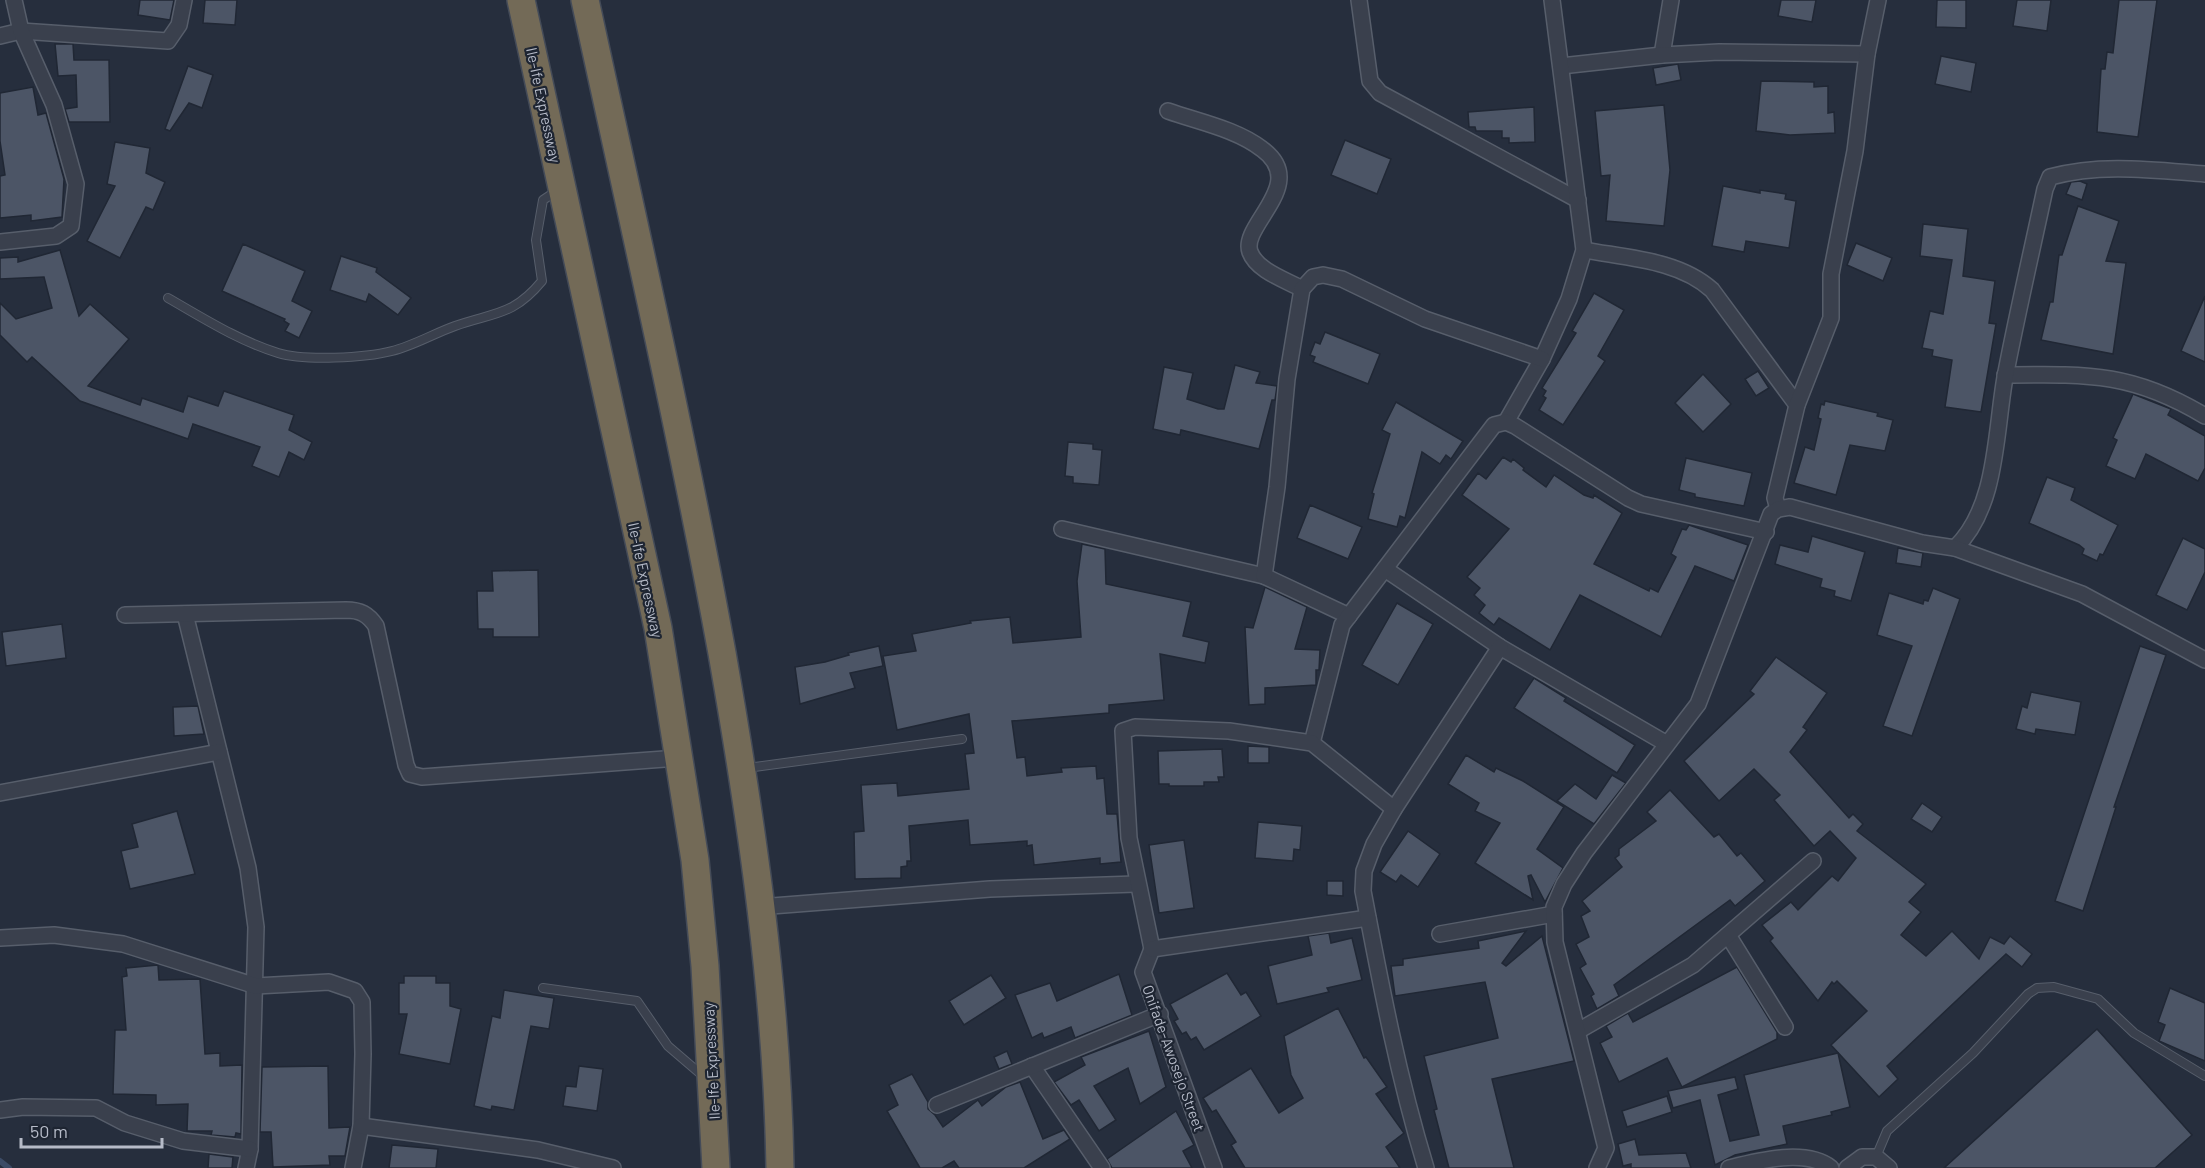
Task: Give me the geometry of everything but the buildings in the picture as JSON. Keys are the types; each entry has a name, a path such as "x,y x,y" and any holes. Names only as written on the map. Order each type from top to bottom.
{"highway":[{"name":"Ile-Ife Expressway","path":"521,0 658,628 695,860 713,1085 716,1168"},
{"path":"585,0 681,441 743,768 776,1054 780,1168"}],"street":[{"path":"0,242 56,236 71,226 75,204 76,184 54,105 21,31 14,0"},
{"path":"0,36 21,31 168,41 179,25 184,0"},
{"path":"1359,0 1370,81 1380,93 1578,200"},
{"path":"1506,422 1542,360 1569,299 1584,250 1552,0"},
{"path":"1662,55 1671,0"},
{"path":"1778,509 1775,498 1797,405 1831,318 1831,274 1855,151 1867,54 1878,0"},
{"path":"1561,66 1662,55 1719,52 1867,54"},
{"path":"1168,111 1241,136 1263,149 1276,164 1278,190 1250,241 1250,252 1262,267 1302,289"},
{"path":"1955,548 1969,534 1981,509 1998,435 2005,375 2045,189 2050,177 2071,171 2109,167 2205,174"},
{"path":"1584,250 1681,270 1698,277 1712,290 1797,405"},
{"path":"1264,576 1277,487 1287,379 1302,289 1313,277 1323,275 1342,279 1425,319 1542,360"},
{"path":"2005,375 2087,374 2139,383 2205,416"},
{"path":"1312,743 1342,626 1494,425 1506,422 1641,504 1766,531"},
{"path":"1597,1168 1606,1148 1555,942 1554,907 1564,884 1584,853 1698,704 1772,514 1778,509 1790,507 1922,543 1955,548 2082,594 2205,660"},
{"path":"1062,529 1264,576 1349,616"},
{"path":"1385,569 1500,647 1667,744"},
{"path":"125,615 356,610 369,616 376,626 406,765 410,774 422,777 678,758"},
{"path":"185,614 248,868 256,927 250,1149 246,1168"},
{"path":"1426,1168 1394,1054 1363,891 1364,871 1368,857 1394,809 1500,647"},
{"path":"1368,918 1152,949 1136,884 1125,810 1123,731 1135,726 1229,730 1312,743 1394,809"},
{"path":"0,793 219,752"},
{"path":"1578,1031 1693,966 1813,861"},
{"path":"760,907 990,889 1136,884"},
{"path":"1440,934 1554,914"},
{"path":"1728,935 1785,1027"},
{"path":"0,938 54,936 123,944 256,986 329,982 355,991 362,1002 361,1126 353,1168"},
{"name":"Onifade-Awosejo Street","path":"1152,949 1143,972 1214,1168"},
{"path":"937,1105 1160,1014"},
{"path":"1032,1066 1102,1168"},
{"path":"0,1110 23,1107 96,1108 125,1123 183,1141 250,1149"},
{"path":"361,1126 538,1150 613,1168"},
{"path":"1847,1168 1862,1157 1876,1157 1889,1168"},
{"path":"1729,1168 1792,1159 1812,1159 1824,1162 1831,1168"}],"lane":[{"path":"168,298 236,336 279,353 352,356 393,351 470,321 508,311 526,300 542,281 536,240 543,200 562,188"},
{"path":"743,768 962,740"},
{"path":"543,988 637,1001 668,1046 713,1085"},
{"path":"1876,1157 1887,1131 1973,1053 2028,994 2037,988 2067,989 2098,999 2134,1033 2205,1076"}],"waterway":[{"path":"0,1161 9,1168"}]}
